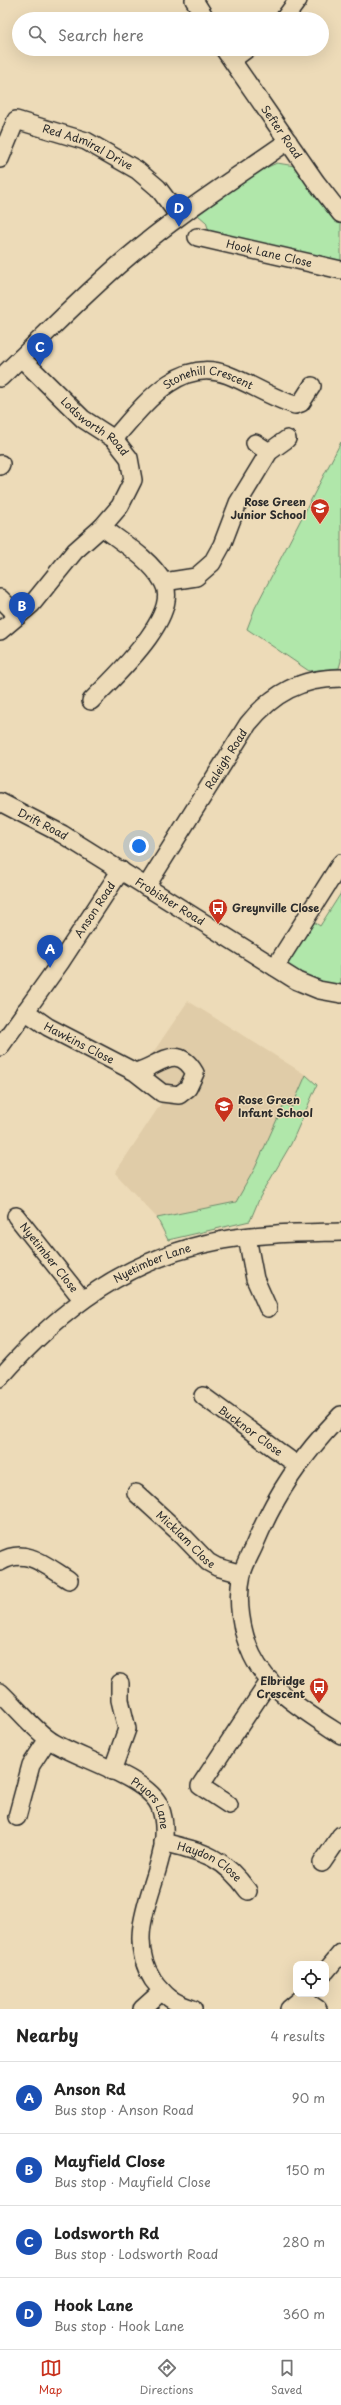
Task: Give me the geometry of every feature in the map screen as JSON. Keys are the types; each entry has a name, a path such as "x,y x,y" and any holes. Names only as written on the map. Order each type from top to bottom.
{"street":[{"path":"194,0 202,12"},
{"path":"289,12 298,0"},
{"name":"Sefter Road","path":"229,56 341,214"},
{"name":"Red Admiral Drive","path":"0,159 16,120 86,141 137,170 158,188 179,216"},
{"path":"0,378 84,295 129,256 179,216 288,141"},
{"name":"Hook Lane Close","path":"197,237 341,270"},
{"name":"Lodsworth Road","path":"0,631 18,616 55,578 75,551 102,527 120,506 133,480 128,458 114,439 84,419 21,358"},
{"name":"Stonehill Crescent","path":"114,439 160,390 172,380 185,375 209,371 227,374 295,404 301,403 312,386"},
{"path":"164,582 196,577 212,563 222,545 238,503 262,448 287,439"},
{"path":"91,701 131,660 149,637 166,603 167,593 164,582 140,556 102,527"},
{"path":"0,598 18,616"},
{"name":"Raleigh Road","path":"146,887 248,724 262,706 276,695 294,686 320,678 341,678"},
{"name":"Drift Road","path":"0,802 33,817 85,848"},
{"name":"Frobisher Road","path":"85,848 308,987 341,994"},
{"path":"275,967 341,863"},
{"name":"Anson Road","path":"0,1047 60,963 121,870"},
{"name":"Hawkins Close","path":"25,1011 48,1027 135,1072"},
{"name":"Nyetimber Close","path":"16,1216 82,1299"},
{"name":"Nyetimber Lane","path":"0,1378 40,1336 82,1299 113,1278 145,1263 222,1240 247,1237 341,1232"},
{"path":"247,1237 256,1279 268,1308"},
{"name":"Bucknor Close","path":"203,1396 297,1465"},
{"path":"341,1415 297,1465 261,1529 242,1574 242,1624 252,1655 270,1680 295,1705 341,1735"},
{"name":"Micklam Close","path":"136,1493 183,1536 208,1562 218,1567 242,1574"},
{"path":"0,1562 10,1556 24,1555 37,1560 69,1580"},
{"path":"229,1805 200,1786 270,1680"},
{"path":"112,1771 127,1730 120,1700 120,1683"},
{"name":"Pryors Lane","path":"0,1692 48,1739 141,1786 156,1800 160,1806 165,1826 163,1842 141,1929 141,1951 148,1971 162,1991 175,2003 193,2009"},
{"path":"17,1817 32,1765 48,1739"},
{"path":"322,1863 341,1835"},
{"name":"Haydon Close","path":"163,1842 196,1851 214,1858 234,1872 248,1891"},
{"path":"329,1967 341,1953"},
{"path":"142,2009 162,1991"},
{"path":"289,2009 304,1997"},
{"path":"306,1997 318,2009"}],"shaded area":[{"name":"Rose Green Infant School","path":"188,1001 306,1075 317,1085 291,1144 260,1197 157,1218 115,1173 162,1102 133,1082"}],"green space":[{"path":"277,163 295,166 341,223 341,262 209,231 206,222 198,215 256,172"},
{"name":"Rose Green Junior School","path":"341,442 341,661 339,668 309,671 247,629 255,608"},
{"path":"341,893 341,986 327,984 311,979 291,968 287,963 311,920 320,926"},
{"path":"306,1075 317,1085 291,1144 260,1197 250,1221 168,1240 157,1218 236,1202 255,1168 284,1104 292,1107"}],"place":[{"name":"Hook Lane","path":"179,227"},
{"name":"Lodsworth Rd","path":"40,366"},
{"name":"Rose Green Junior School","path":"320,525"},
{"name":"Mayfield Close","path":"22,625"},
{"name":"Greynville Close","path":"218,925"},
{"name":"Anson Rd","path":"50,968"},
{"name":"Rose Green Infant School","path":"224,1123"},
{"name":"Elbridge Crescent","path":"319,1704"}]}
